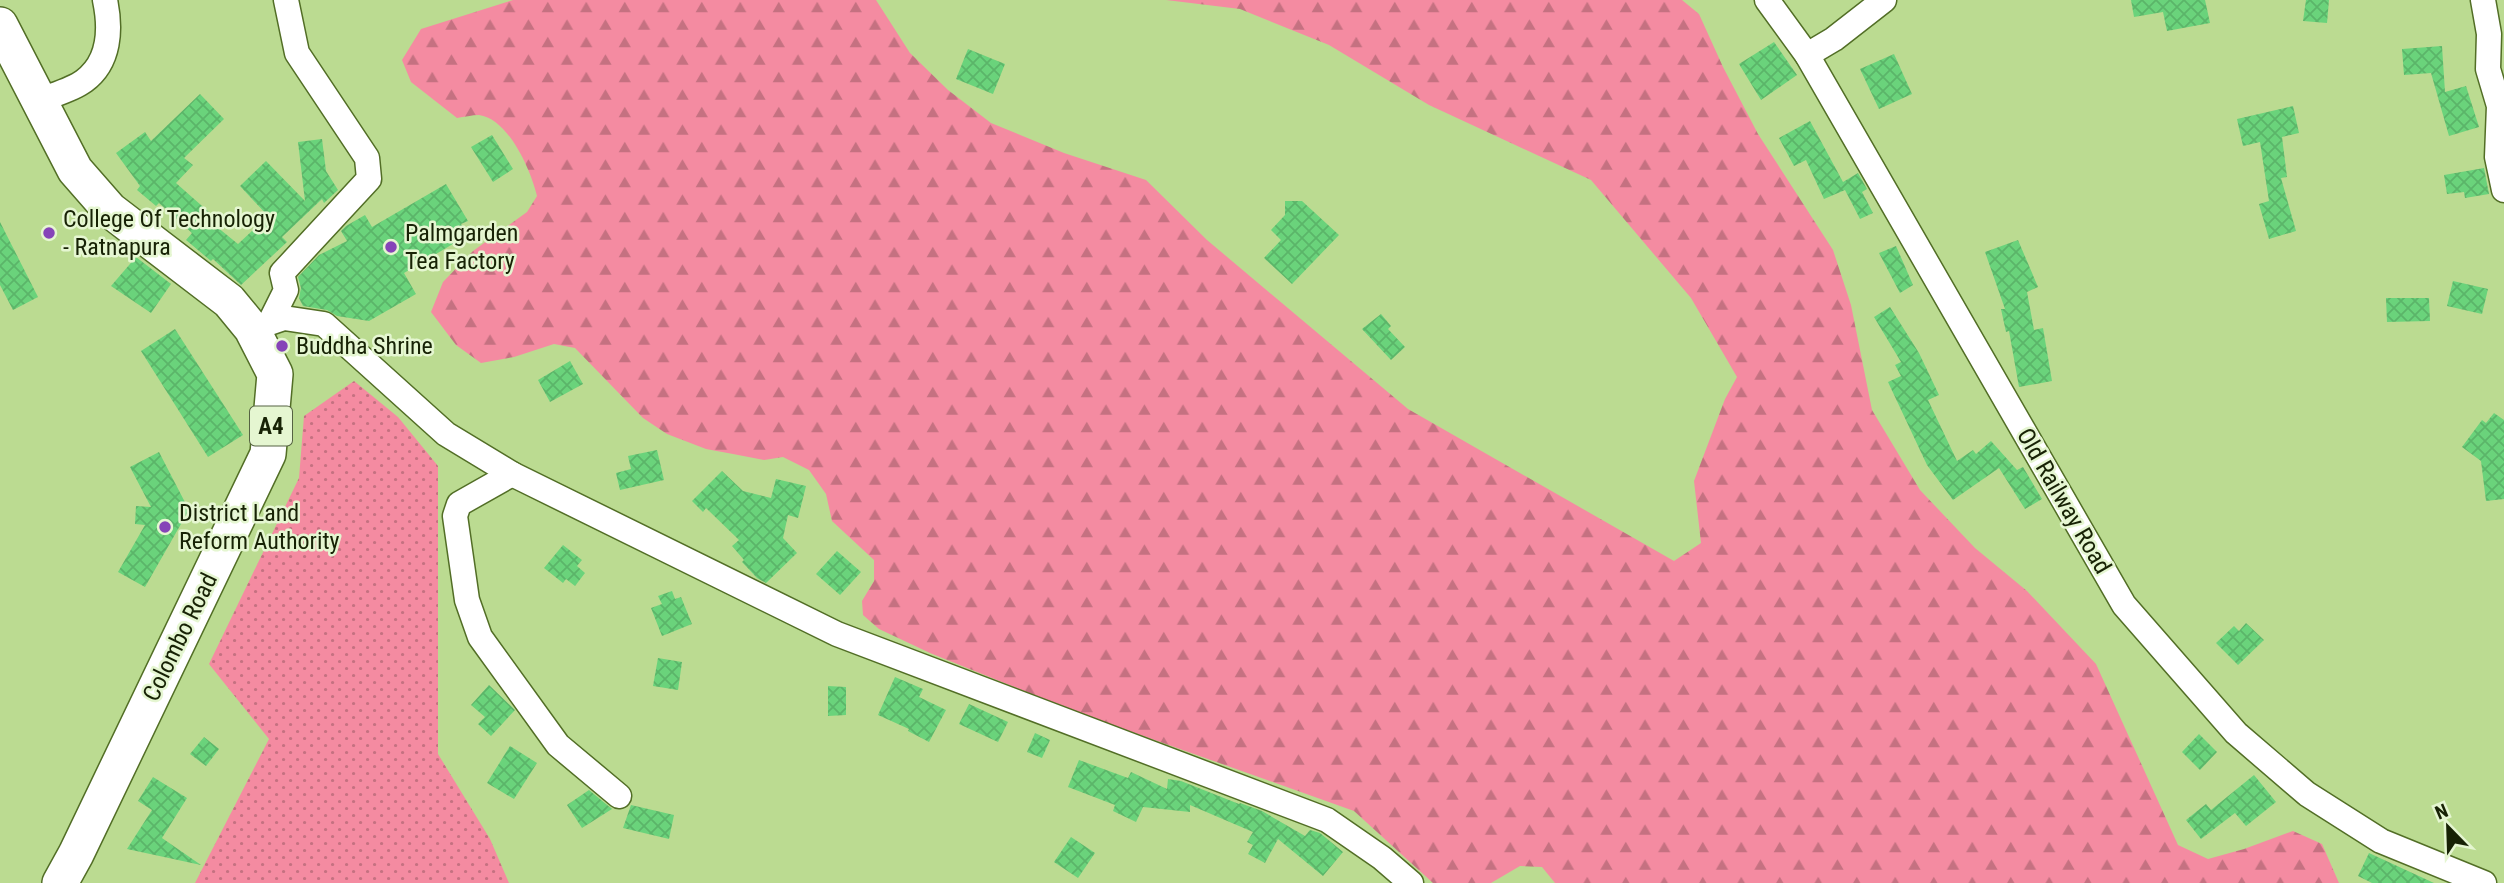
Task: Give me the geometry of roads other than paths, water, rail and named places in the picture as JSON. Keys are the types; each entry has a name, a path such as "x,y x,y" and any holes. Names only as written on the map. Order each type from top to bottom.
{"highway":[{"name":"Colombo Road","path":"0,25 75,170 110,210 261,325 275,374 268,454 60,883"}],"street":[{"path":"38,101 84,82 103,60 108,15 105,0"},
{"path":"261,325 286,290 282,273 369,179 367,158 296,53 286,0"},
{"name":"Old Railway Road","path":"1767,0 1807,55 2124,605 2236,733 2307,794 2381,842 2484,883"},
{"path":"1807,55 1834,39 1884,0"},
{"path":"2483,0 2489,34 2488,69 2499,106 2497,157 2504,190"},
{"path":"261,325 284,318 324,324 446,434 512,474 836,634 1327,820 1382,858 1411,883"},
{"path":"512,474 459,504 455,516 467,600 480,637 558,745 619,796"}],"place":[{"name":"College Of Technology - Ratnapura","path":"49,233"},
{"name":"Palmgarden Tea Factory","path":"391,247"},
{"name":"Buddha Shrine","path":"282,346"},
{"name":"District Land Reform Authority","path":"165,527"}]}
